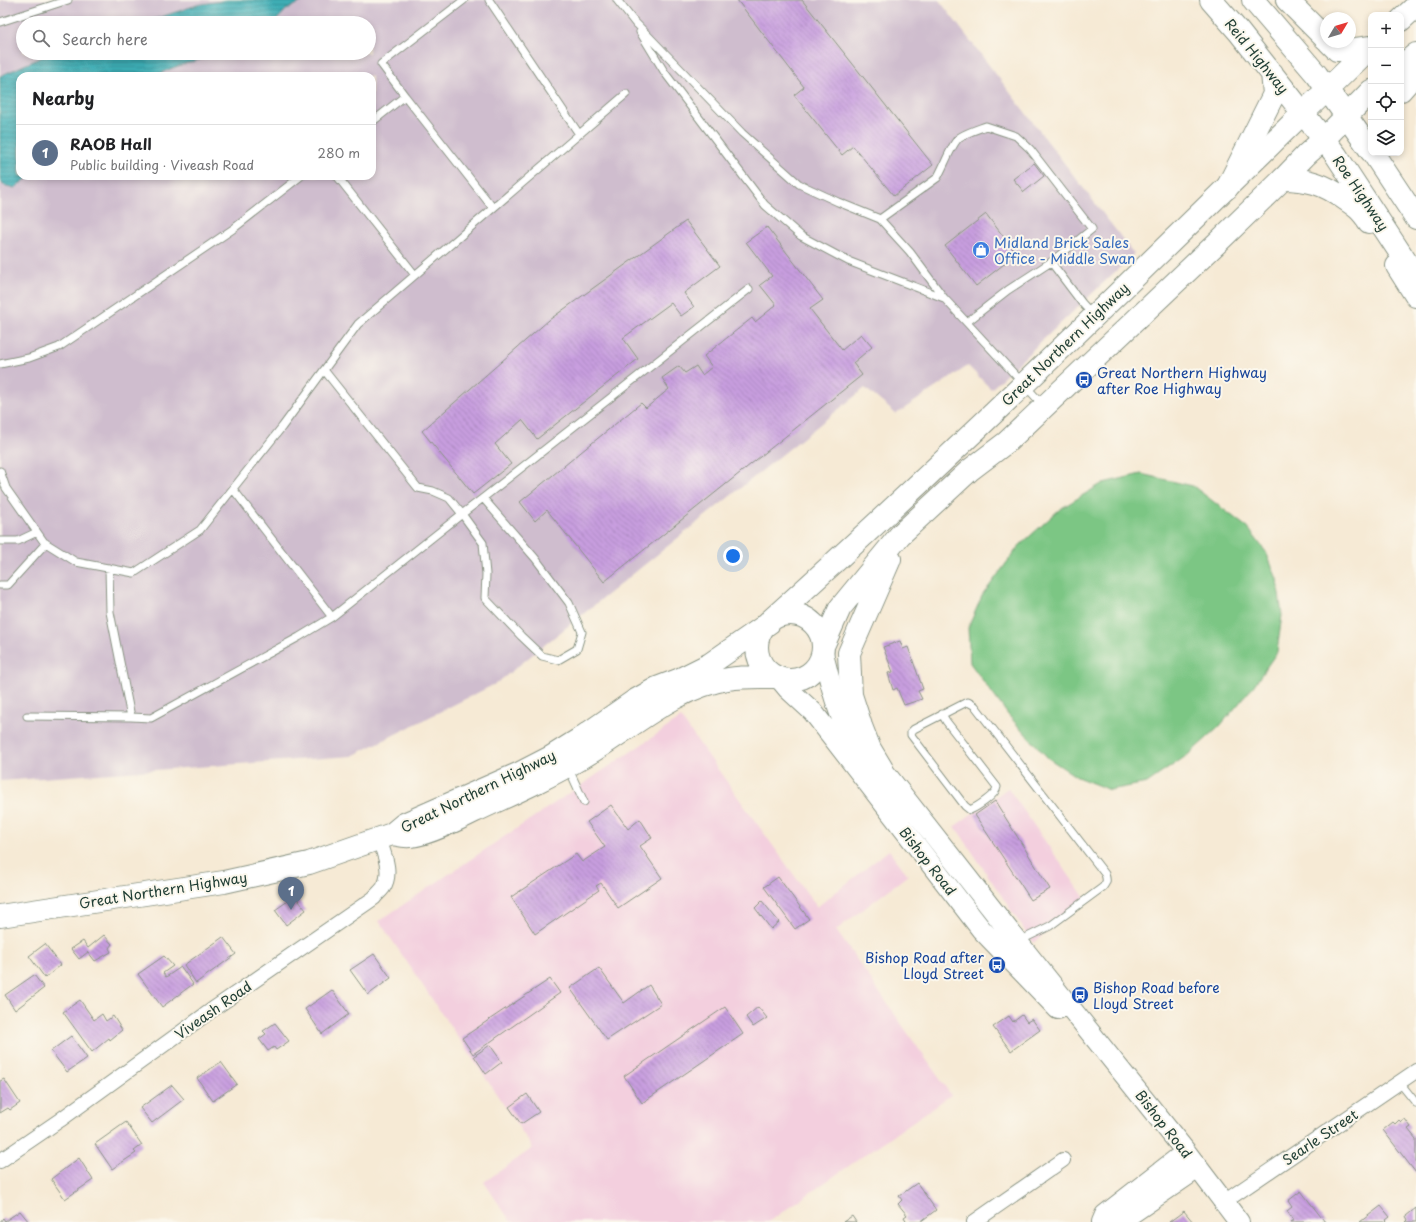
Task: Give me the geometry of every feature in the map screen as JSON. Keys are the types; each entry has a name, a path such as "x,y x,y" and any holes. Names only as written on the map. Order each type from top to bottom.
{"main road":[{"name":"Reid Highway","path":"1211,0 1239,32 1303,113"},
{"path":"1253,0 1312,69 1368,146"},
{"path":"1287,0 1320,33"},
{"path":"1404,17 1416,6"},
{"path":"1335,48 1337,50 1348,50 1368,47"},
{"name":"Great Northern Highway","path":"564,758 634,701 657,688 678,680 710,664 770,622 1095,317 1370,48"},
{"path":"1404,64 1416,54"},
{"path":"1227,188 1274,94 1272,73"},
{"path":"1404,87 1416,73"},
{"path":"823,650 820,633 816,627 805,618 798,615 784,615 770,622 760,634 758,649 761,663 778,678 793,680 806,676 817,667 840,608 900,535 970,470 1007,442 1283,179 1368,94"},
{"name":"Roe Highway","path":"1303,113 1324,139 1354,182 1416,277"},
{"path":"1381,162 1416,218"},
{"path":"1283,179 1298,179 1315,182 1330,188 1362,210 1416,296"},
{"path":"1095,317 1113,322 1129,319 1143,313"},
{"path":"882,769 870,749 851,695 849,653 900,535"},
{"name":"Great Northern Highway","path":"0,916 224,882 309,862 386,836 404,824 520,773 564,758 585,756 646,715 679,696 703,686 727,679 748,676 778,678"}],"street":[{"name":"Bishop Road","path":"823,650 836,700 851,738 874,772 882,769 1010,947 1036,987 1078,1028 1082,1030 1087,1028 1186,1152 1239,1222"},
{"name":"Bishop Road","path":"778,678 813,712 981,929 1010,947"},
{"name":"Viveash Road","path":"0,1161 60,1120 216,1007 374,898 383,888 387,877 386,836"},
{"name":"Searle Street","path":"1224,1202 1416,1071"},
{"path":"1102,1222 1105,1214 1186,1152"},
{"path":"974,1222 1063,1160"},
{"path":"1119,1222 1198,1168"}],"lane":[{"path":"19,16 68,0"},
{"path":"464,0 381,64 493,208"},
{"path":"489,0 579,134"},
{"path":"617,0 633,20 742,133 799,184 880,219 910,252 944,298 1045,406"},
{"path":"0,22 16,17"},
{"path":"633,20 665,73 765,205 801,236 848,261 944,298"},
{"path":"0,471 6,488 46,543 76,562 134,572 200,530 282,427 358,324 626,94"},
{"path":"376,119 405,96"},
{"path":"880,219 937,178 958,137 986,126 1016,136 1030,149 1092,229 1051,262 1008,290 967,322"},
{"path":"0,364 29,358 60,347 233,229 296,180"},
{"path":"340,180 415,275"},
{"path":"1051,262 1082,303 1095,317"},
{"path":"27,716 151,718 299,637 332,617 749,289"},
{"path":"324,370 418,488 433,491 450,498 483,543 486,574 485,598 542,656 558,660 576,649 582,632 569,603 535,558 482,498"},
{"path":"233,489 332,617"},
{"path":"0,492 9,492"},
{"path":"0,541 18,541 37,532"},
{"path":"0,585 8,585 46,543"},
{"path":"109,568 110,612 130,717"},
{"path":"942,714 997,787 997,791 970,810 964,806 911,735 911,732 942,714 968,702 976,706 1105,874 1107,879 1106,884 1103,887 1050,926 1010,947"},
{"path":"564,758 584,802"},
{"path":"1400,1082 1416,1103"}],"shaded area":[{"path":"939,0 1134,254 991,389 968,366 896,414 865,388 497,683 352,756 0,781 0,1"},
{"path":"681,718 817,907 889,850 908,875 836,930 951,1095 768,1222 511,1222 484,1182 533,1148 379,921"},
{"path":"1008,788 1087,901 1033,943 955,826"}],"green space":[{"path":"1141,474 1193,486 1248,528 1266,552 1277,579 1282,615 1277,652 1252,688 1219,727 1189,754 1147,783 1110,790 1077,777 1048,758 1009,716 970,663 968,628 982,596 1019,546 1060,509 1103,483"}],"water":[{"path":"227,0 305,0 286,10 280,16 164,16 197,5"},
{"path":"35,60 200,60 163,72 16,72 16,180 25,180 15,188 3,185 0,179 0,76"}],"building":[{"path":"737,0 802,0 933,165 894,196 853,146 842,155 794,95 804,87"},
{"path":"1034,163 1044,176 1024,192 1013,179"},
{"name":"Midland Brick Sales Office - Middle Swan","path":"986,214 1017,254 976,286 945,246"},
{"path":"686,221 720,266 684,293 694,307 681,316 671,303 623,338 638,359 537,439 522,420 495,444 511,464 473,494 422,431 549,320"},
{"path":"767,227 823,300 810,309 842,350 861,334 872,347 853,363 862,375 604,582 547,510 535,521 520,502 641,403 646,408 669,389 662,378 679,366 685,373 696,366 702,375 712,367 704,356 752,318 755,322 776,305 760,285 772,276 746,242"},
{"path":"900,641 903,649 908,647 923,689 918,691 922,699 904,705 897,688 893,690 888,673 893,672 883,647"},
{"path":"995,801 1050,889 1031,900 975,815"},
{"path":"611,805 628,829 640,819 652,838 640,846 662,878 618,908 601,883 596,886 599,890 535,934 511,897 576,854 582,862 605,847 587,822"},
{"path":"778,877 809,919 795,929 764,887"},
{"path":"295,896 306,910 286,925 275,910"},
{"path":"762,901 779,922 771,929 755,908"},
{"path":"104,935 112,944 109,948 111,952 95,961 88,952 79,959 71,949 83,941 88,948"},
{"path":"223,937 236,954 196,983 184,965"},
{"path":"45,944 61,965 45,978 29,956"},
{"path":"374,954 391,978 368,995 350,970"},
{"path":"164,956 173,966 163,973 166,977 181,967 193,984 162,1007 138,974"},
{"path":"599,968 624,1003 649,985 661,1004 607,1040 570,988"},
{"path":"34,975 44,988 15,1010 5,995"},
{"path":"550,979 560,993 473,1054 462,1038"},
{"path":"332,990 349,1014 322,1034 305,1009"},
{"path":"80,1000 94,1020 102,1014 106,1021 113,1016 122,1030 110,1040 109,1038 92,1052 63,1012"},
{"path":"725,1007 743,1034 642,1103 624,1076"},
{"path":"758,1007 767,1018 753,1027 746,1017"},
{"path":"1022,1015 1027,1022 1032,1019 1040,1030 1011,1051 993,1027 1009,1016 1013,1022"},
{"path":"275,1023 289,1041 276,1050 274,1047 268,1051 259,1039 266,1034 263,1031"},
{"path":"71,1036 87,1058 67,1072 51,1051"},
{"path":"490,1045 502,1062 486,1074 474,1056"},
{"path":"221,1062 237,1084 213,1101 197,1078"},
{"path":"4,1079 20,1103 10,1110 8,1108 0,1113 0,1081"},
{"path":"172,1085 184,1099 152,1123 140,1108"},
{"path":"527,1094 539,1112 521,1124 509,1107"},
{"path":"1405,1119 1411,1127 1408,1129 1416,1139 1416,1173 1383,1130 1393,1122 1395,1124 1399,1120 1401,1122"},
{"path":"126,1122 142,1145 134,1151 136,1153 112,1169 95,1144"},
{"path":"79,1158 93,1180 65,1199 51,1179"},
{"path":"917,1183 936,1210 920,1222 907,1222 904,1217 907,1215 898,1204 902,1200 899,1196"},
{"path":"1301,1191 1325,1222 1290,1222 1293,1220 1287,1211 1292,1207 1288,1201"},
{"path":"1381,1206 1390,1217 1386,1220 1388,1222 1360,1222"},
{"path":"1416,1208 1416,1222 1406,1222 1408,1220 1406,1216"},
{"path":"20,1211 29,1222 0,1222 3,1218 5,1221"},
{"path":"1184,1211 1193,1222 1169,1222"},
{"path":"852,1216 856,1222 843,1222"}],"place":[{"name":"Midland Brick Sales Office - Middle Swan","path":"981,250"},
{"name":"Great Northern Highway after Roe Highway","path":"1084,380"},
{"name":"RAOB Hall","path":"291,910"},
{"name":"Bishop Road after Lloyd Street","path":"997,965"},
{"name":"Bishop Road before Lloyd Street","path":"1080,995"}]}
